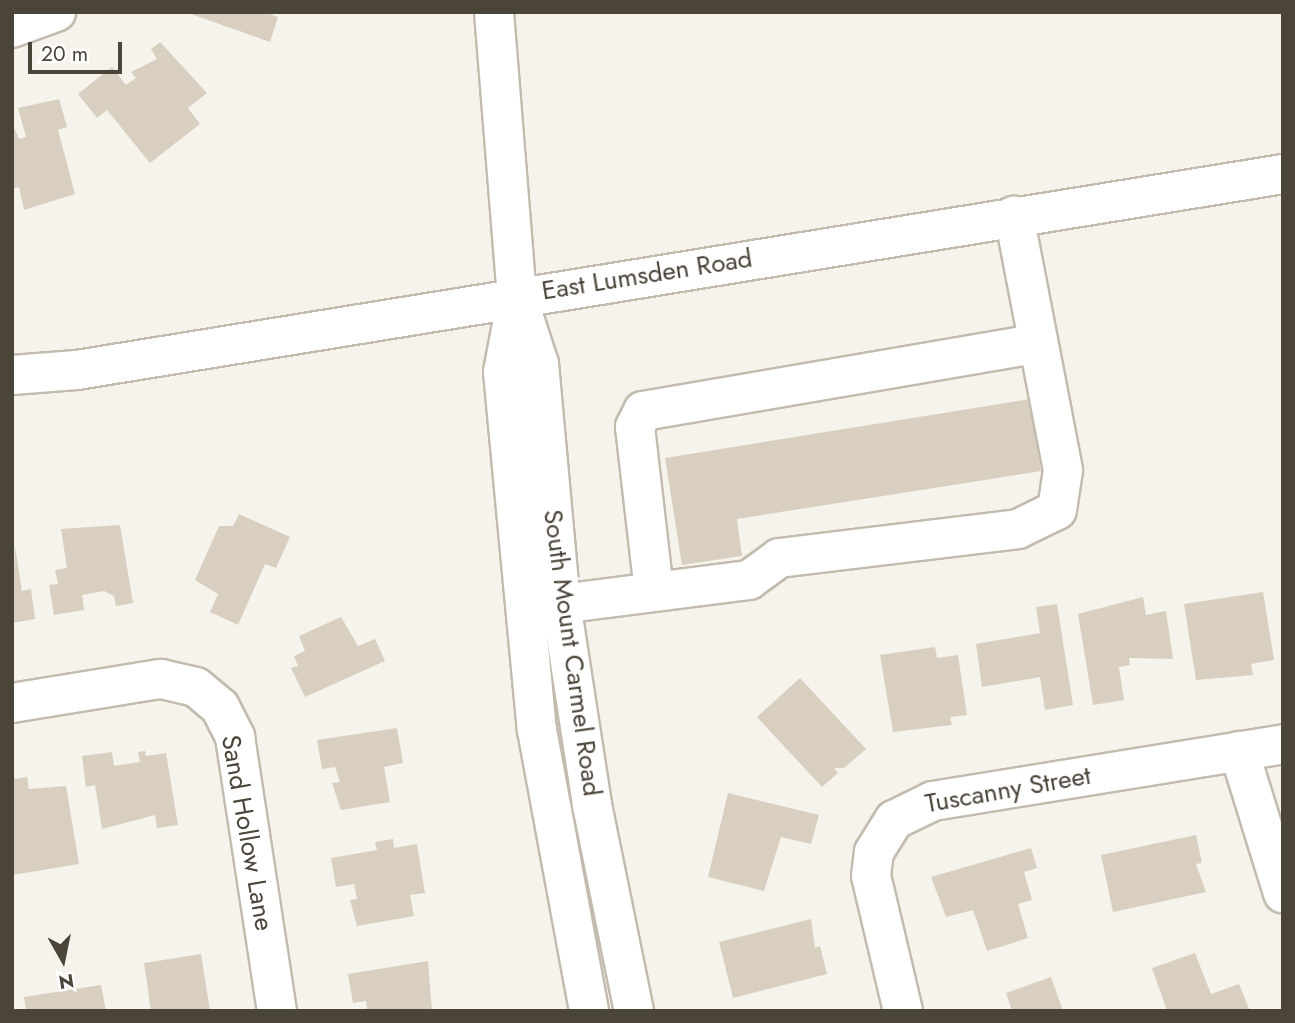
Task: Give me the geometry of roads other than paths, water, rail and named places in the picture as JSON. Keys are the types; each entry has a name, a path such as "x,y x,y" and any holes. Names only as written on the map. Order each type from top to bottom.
{"street":[{"path":"12,28 56,12"},
{"name":"South Mount Carmel Road","path":"494,12 517,296 539,364 561,604 594,818 634,1011"},
{"name":"East Lumsden Road","path":"12,375 77,370 517,296 1283,174"},
{"path":"561,604 749,580 779,558 1041,521 1057,510 1064,493 1014,216"},
{"name":"South Mount Carmel Road","path":"517,296 503,372 537,730 589,1011"},
{"path":"654,591 635,427 643,411 1036,344"},
{"name":"Sand Hollow Lane","path":"12,703 161,679 196,687 220,707 235,737 277,1011"},
{"name":"Tuscanny Street","path":"903,1011 871,876 874,852 894,820 933,801 1283,744"},
{"path":"1239,751 1283,892"}]}
